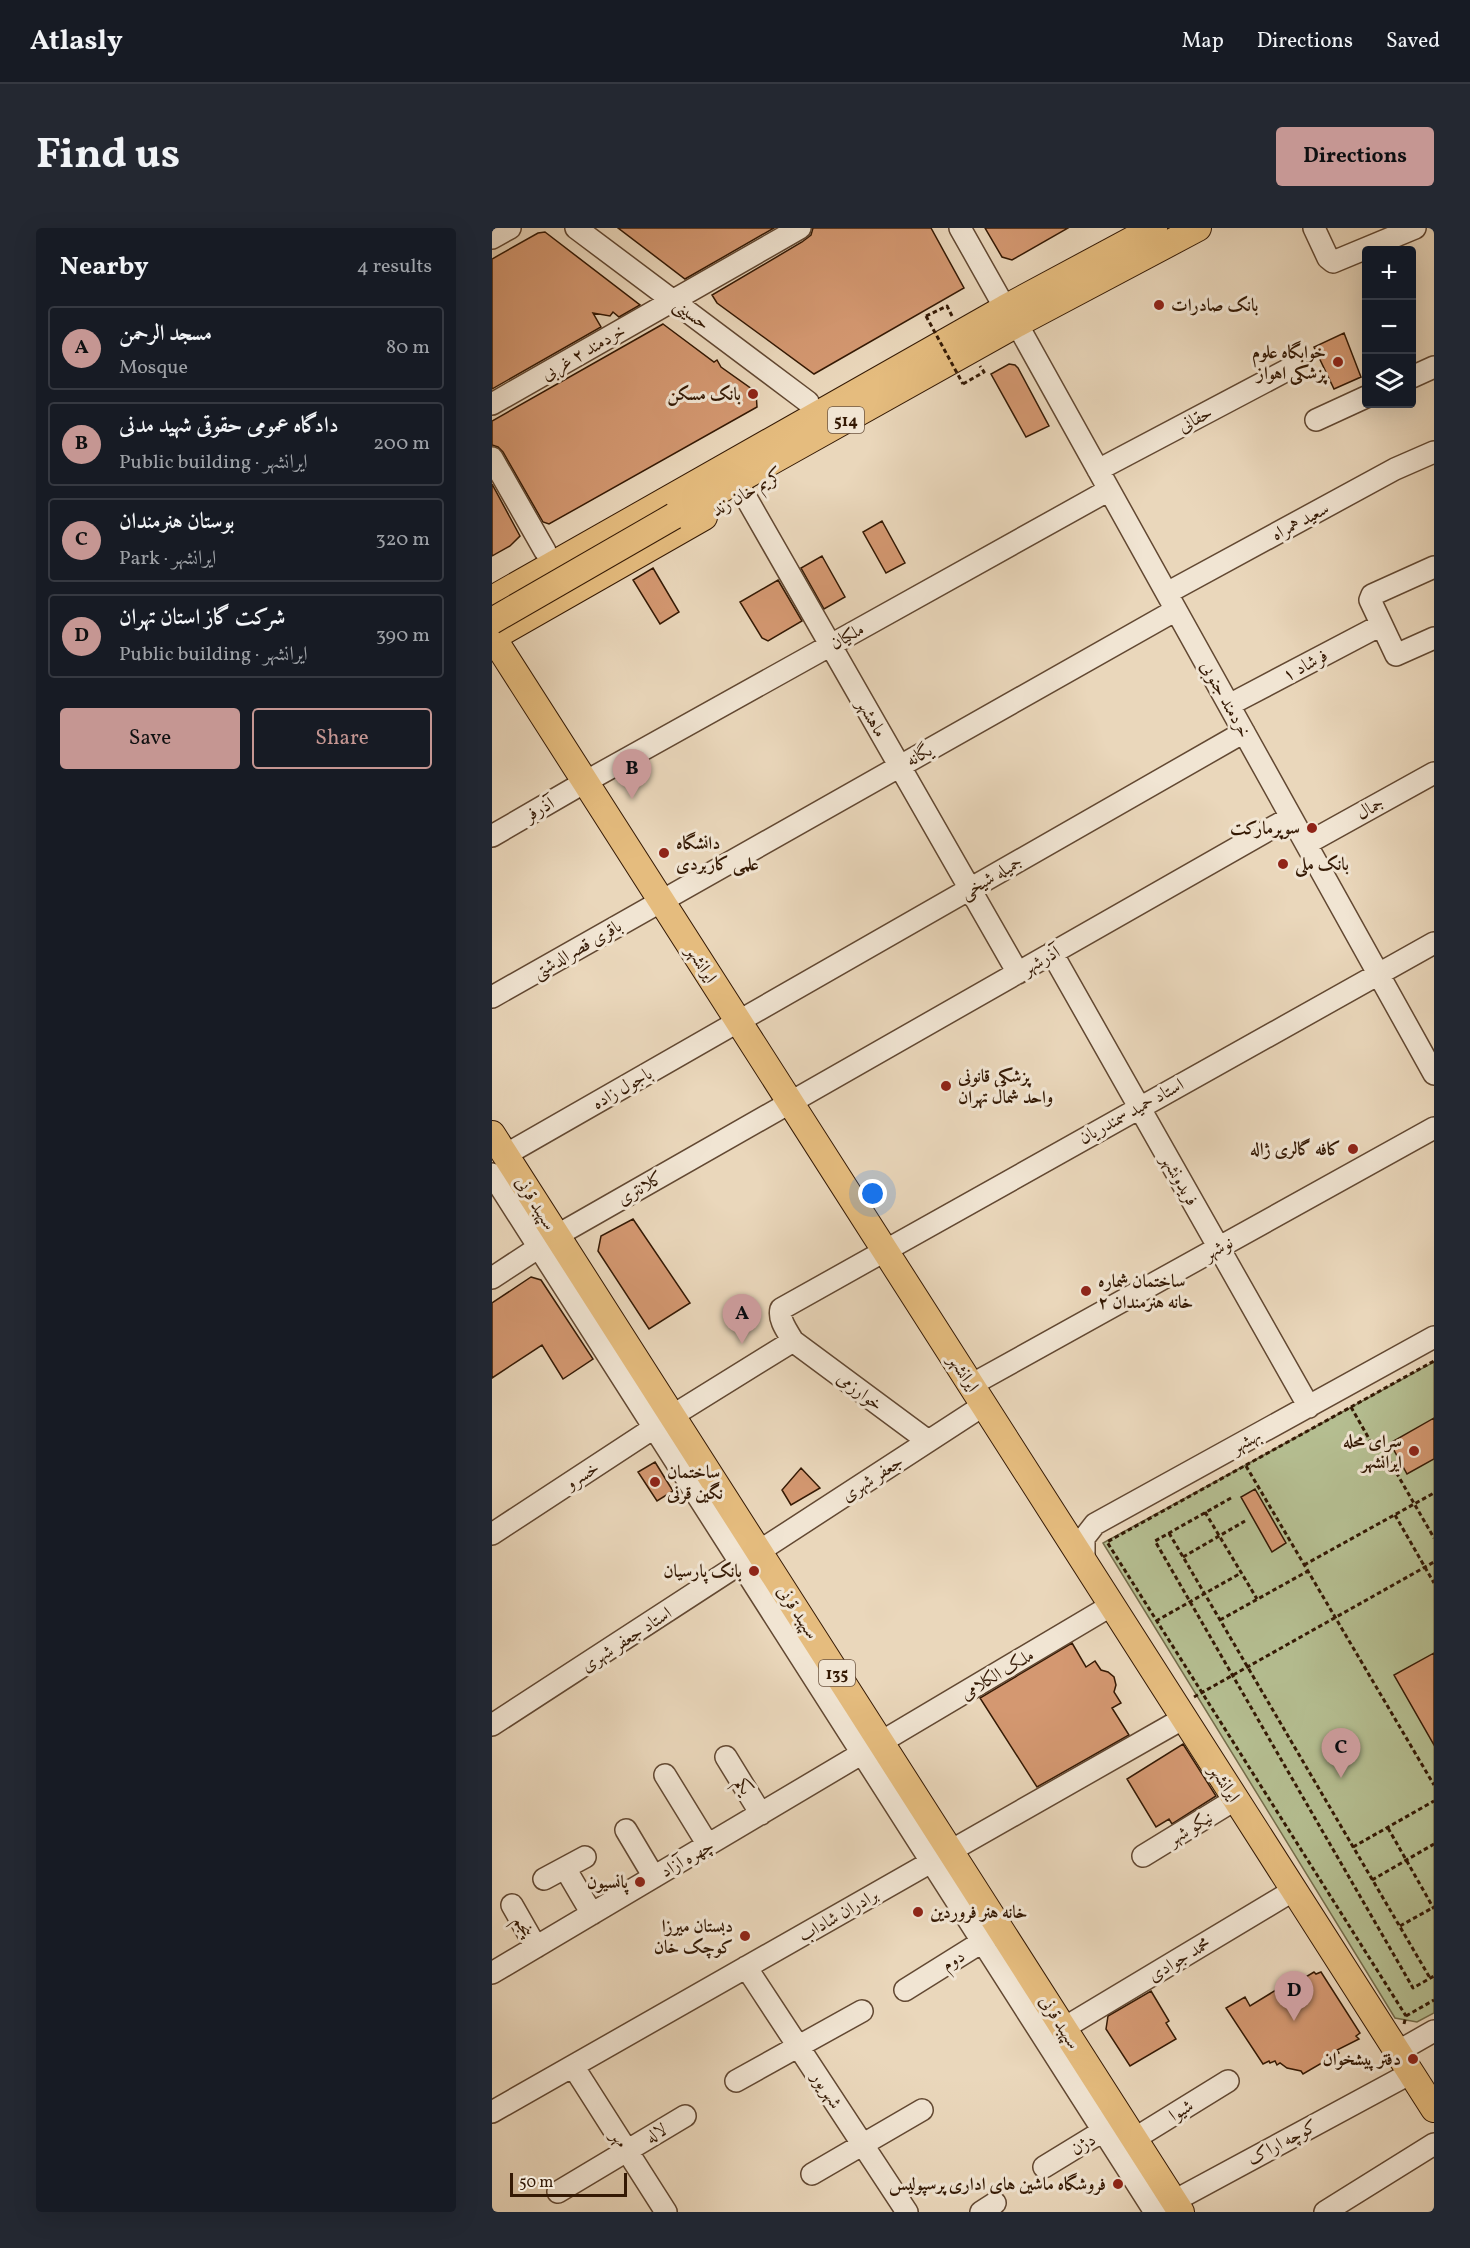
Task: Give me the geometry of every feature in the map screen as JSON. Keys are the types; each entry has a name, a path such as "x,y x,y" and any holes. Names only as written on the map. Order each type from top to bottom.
{"main road":[{"name":"کریم خان زند","path":"492,599 670,508 1001,322 1154,228"},
{"name":"کریم خان زند","path":"492,583 808,402 956,322 1001,322 1198,228"},
{"name":"کریم خان زند","path":"492,633 978,362 1001,322"},
{"name":"کریم خان زند","path":"492,633 670,508"},
{"name":"ایرانشهر","path":"492,633 1434,2109"},
{"name":"سپهبد قرنی","path":"496,1154 548,1242 992,1936 1064,2028 1164,2210"}],"street":[{"path":"492,238 510,228"},
{"name":"حسینی","path":"576,228 808,402"},
{"name":"خردمند ۲ غربی","path":"492,405 800,228"},
{"name":"خردمند جنوبی","path":"960,228 1001,322 1098,470 1434,1074"},
{"path":"1314,228 1328,258 1333,261 1415,228"},
{"path":"1416,375 1434,367"},
{"name":"حقانی","path":"1098,470 1292,368"},
{"path":"1316,420 1362,399"},
{"name":"سعید همراه","path":"1171,602 1395,469 1434,452"},
{"path":"492,458 545,552"},
{"name":"ملکیان","path":"585,782 1109,490"},
{"name":"ماهشهر","path":"744,494 1018,973"},
{"path":"1434,567 1372,595 1370,600 1396,655 1434,638"},
{"name":"یگانه","path":"662,901 900,766 1171,602"},
{"name":"فرشاد ۱","path":"1229,705 1381,625"},
{"name":"جمیله شیخی","path":"739,1022 1244,732"},
{"name":"جمال","path":"1306,844 1434,773"},
{"name":"آذرفر","path":"492,836 585,782"},
{"name":"آذرشهر","path":"790,1103 1291,817"},
{"name":"باقری قصرالدشتی","path":"492,997 662,901"},
{"name":"استاد حمید سمندریان","path":"793,1341 781,1319 779,1313 781,1309 884,1249 1434,943"},
{"name":"فریدونشهر","path":"1052,953 1309,1407"},
{"name":"باجول زاده","path":"496,1154 739,1022"},
{"name":"کلانتری","path":"492,1278 548,1242 790,1103"},
{"name":"نوشهر","path":"977,1395 1219,1247 1434,1128"},
{"name":"بهشهر","path":"1084,1562 1084,1538 1095,1524 1240,1457 1309,1407 1434,1337"},
{"name":"خسرو","path":"492,1534 793,1341"},
{"name":"خوارزمی","path":"793,1341 928,1441"},
{"name":"جعفر شهری","path":"750,1558 928,1441 977,1395"},
{"name":"استاد جعفر شهری","path":"492,1725 750,1558"},
{"name":"ملک الکلامی","path":"873,1748 1112,1605"},
{"name":"برادران شاداب","path":"492,2112 941,1856 1180,1712"},
{"name":"چهره آزاد","path":"492,1973 873,1748"},
{"name":"یکم","path":"726,1757 761,1814"},
{"path":"665,1775 708,1845"},
{"name":"نیکو شهر","path":"1143,1856 1236,1799"},
{"path":"626,1830 654,1877"},
{"path":"544,1879 585,1857"},
{"path":"565,1868 592,1914"},
{"name":"محمد جوادی","path":"1064,2028 1294,1890"},
{"name":"پنجم","path":"512,1905 536,1947"},
{"path":"992,1936 1120,2130"},
{"name":"دوم","path":"905,1990 992,1936"},
{"name":"شهریور","path":"746,1967 907,2212"},
{"path":"736,2081 861,2011"},
{"name":"کوچه اراک","path":"1164,2210 1404,2062 1434,2031"},
{"name":"مهر","path":"573,2066 666,2212"},
{"name":"شیوا","path":"1120,2130 1228,2081"},
{"path":"812,2174 922,2110"},
{"name":"لاله","path":"558,2192 686,2116"},
{"name":"دژن","path":"1044,2167 1120,2130"},
{"path":"1325,2212 1434,2144"}],"path":[{"path":"947,306 926,316 963,384 984,372"},
{"path":"1434,1361 1351,1407 1240,1457 1107,1542 1406,2016 1434,2000"},
{"path":"1351,1407 1372,1444 1381,1446 1434,1538"},
{"path":"1240,1457 1434,1785"},
{"path":"1304,1565 1434,1493"},
{"path":"1169,1533 1372,1880 1432,1977 1413,1988 1155,1541 1205,1512 1231,1498"},
{"path":"1205,1512 1257,1599"},
{"path":"1395,1515 1434,1583"},
{"path":"1183,1557 1245,1521"},
{"path":"1180,1712 1202,1693 1232,1675 1434,1562"},
{"path":"1220,1620 1308,1571"},
{"path":"1156,1621 1241,1573"},
{"path":"1353,1847 1434,1801"},
{"path":"1388,1828 1434,1908 1400,1926"},
{"path":"1372,1880 1434,1844"}],"green space":[{"path":"1434,1362 1434,2013 1417,2022 1395,2018 1103,1543"}],"building":[{"path":"618,228 774,228 685,279"},
{"path":"813,228 931,228 964,288 814,374 717,303 712,295 802,242 811,235"},
{"path":"985,228 1068,228 1012,260 1002,257"},
{"path":"545,232 640,305 619,317 613,312 610,316 593,313 601,327 492,389 492,259 538,233"},
{"path":"663,324 714,362 717,360 721,367 756,392 757,407 549,524 543,522 503,452 492,445 492,421"},
{"name":"خوابگاه علوم پزشکی اهواز","path":"1344,333 1361,377 1334,389 1314,347"},
{"path":"1009,364 1018,368 1049,426 1026,437 991,374"},
{"path":"492,484 520,536 510,546 492,556"},
{"path":"882,521 905,563 886,573 863,532"},
{"path":"822,556 845,597 824,609 801,568"},
{"path":"653,568 679,612 660,624 633,580"},
{"path":"778,580 802,621 768,641 762,638 740,602"},
{"path":"633,1219 690,1303 649,1329 598,1251 601,1236"},
{"path":"531,1277 541,1280 593,1359 563,1379 542,1345 492,1378 492,1303"},
{"name":"سرای محله ایرانشهر","path":"1434,1418 1434,1459 1407,1474 1390,1443"},
{"name":"ساختمان نگین قرنی","path":"655,1462 673,1491 657,1501 638,1472"},
{"path":"801,1468 820,1488 791,1505 782,1490"},
{"path":"1255,1489 1286,1543 1272,1552 1241,1497"},
{"path":"1072,1643 1086,1667 1095,1661 1101,1670 1114,1677 1116,1685 1114,1692 1121,1703 1112,1708 1129,1735 1037,1787 980,1698"},
{"path":"1434,1653 1434,1745 1394,1675"},
{"path":"1183,1744 1216,1796 1172,1824 1169,1819 1156,1827 1127,1779"},
{"path":"1314,1972 1316,1974 1321,1972 1360,2033 1356,2036 1359,2039 1337,2050 1339,2053 1303,2074 1301,2071 1287,2068 1280,2063 1277,2065 1275,2061 1263,2064 1226,2008 1245,1997 1250,2006 1294,1979 1296,1983"},
{"path":"1151,1991 1169,2021 1166,2023 1176,2039 1130,2066 1106,2029 1108,2016"}],"place":[{"name":"بانک صادرات","path":"1159,305"},
{"name":"خوابگاه علوم پزشکی اهواز","path":"1338,362"},
{"name":"بانک مسکن","path":"753,394"},
{"name":"دادگاه عمومی حقوقی شهید مدنی","path":"632,799"},
{"name":"سوپرمارکت","path":"1312,828"},
{"name":"دانشگاه علمی کاربردی","path":"664,853"},
{"name":"بانک ملی","path":"1283,864"},
{"name":"پزشکی قانونی واحد شمال تهران","path":"946,1086"},
{"name":"کافه گالری ژاله","path":"1353,1149"},
{"name":"ساختمان شماره ۲ خانه هنرمندان","path":"1086,1291"},
{"name":"مسجد الرحمن","path":"742,1344"},
{"name":"سرای محله ایرانشهر","path":"1414,1451"},
{"name":"ساختمان نگین قرنی","path":"655,1482"},
{"name":"بانک پارسیان","path":"754,1571"},
{"name":"بوستان هنرمندان","path":"1341,1778"},
{"name":"پانسیون","path":"640,1882"},
{"name":"خانه هنر فروردین","path":"918,1912"},
{"name":"دبستان میرزا کوچک خان","path":"745,1936"},
{"name":"شرکت گاز استان تهران","path":"1294,2021"},
{"name":"دفتر پیشخوان","path":"1413,2059"},
{"name":"فروشگاه ماشین های اداری پرسپولیس","path":"1118,2184"}]}
